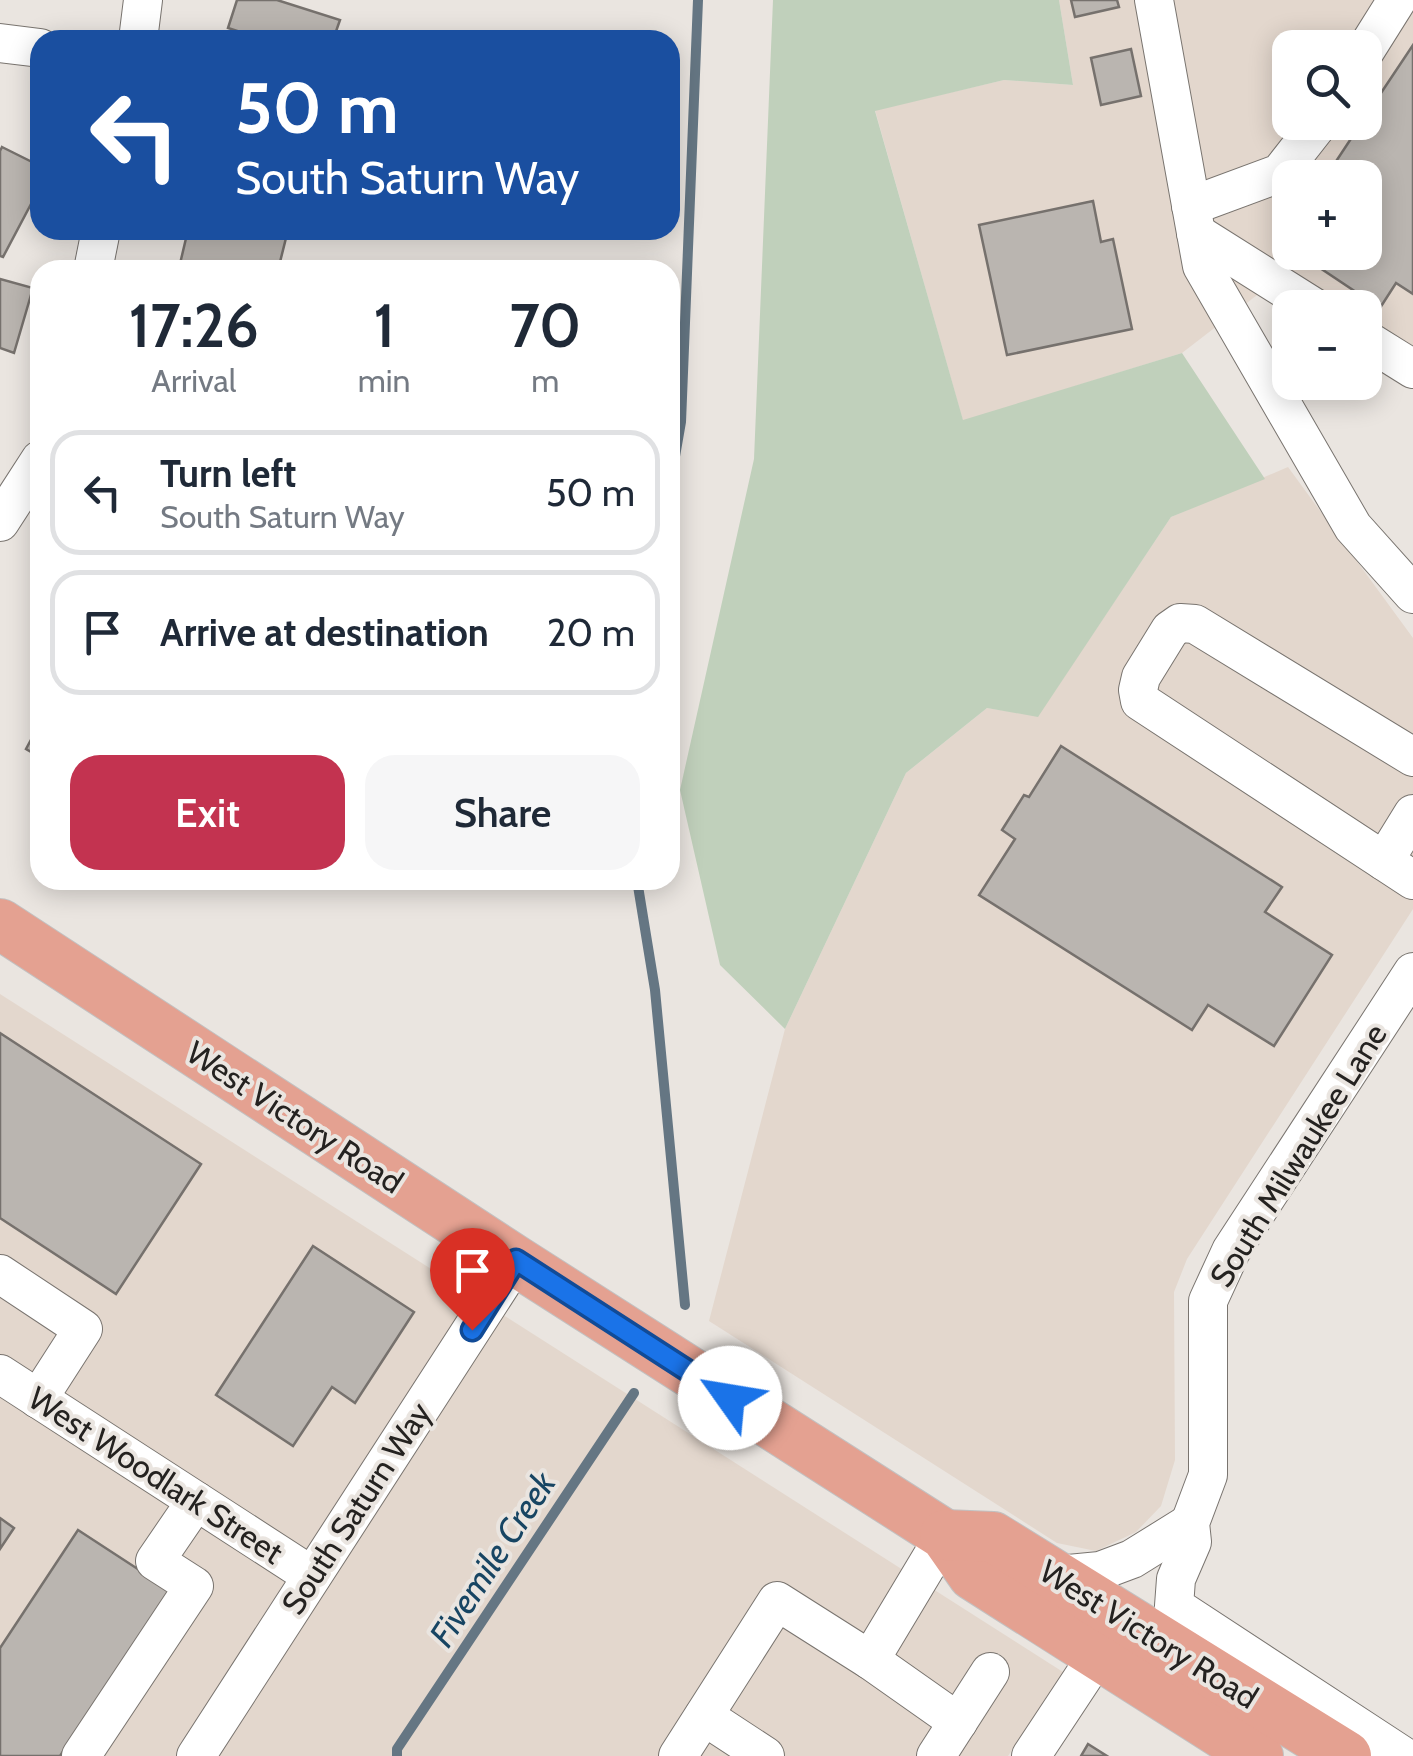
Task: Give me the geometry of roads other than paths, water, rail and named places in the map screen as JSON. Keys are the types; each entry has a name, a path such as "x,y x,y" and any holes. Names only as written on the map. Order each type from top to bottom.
{"main road":[{"name":"West Victory Road","path":"0,924 945,1535 973,1575 1111,1635 1346,1756"},
{"name":"West Victory Road","path":"945,1535 994,1537 1058,1576 1111,1635 1258,1756"}],"street":[{"path":"139,30 143,0"},
{"path":"1154,0 1202,266 1353,527 1413,594"},
{"path":"1378,30 1397,0"},
{"path":"0,44 30,47"},
{"path":"1193,219 1280,173 1306,140"},
{"path":"1193,219 1290,290"},
{"path":"1382,350 1413,369"},
{"path":"0,522 30,476"},
{"path":"1413,756 1194,624 1180,623 1170,630 1141,678 1140,701 1399,871 1413,814"},
{"name":"South Milwaukee Lane","path":"1403,1756 1174,1606 1176,1579 1192,1542 1190,1522 1208,1474 1208,1301 1231,1252 1413,972"},
{"name":"South Saturn Way","path":"196,1756 516,1260"},
{"path":"0,1274 83,1328 38,1399"},
{"name":"West Woodlark Street","path":"0,1374 312,1576"},
{"path":"81,1756 194,1586 156,1561 196,1501"},
{"path":"1058,1576 1100,1571 1132,1559 1190,1522"},
{"path":"870,1660 945,1535"},
{"path":"678,1756 777,1601 958,1722"},
{"path":"1032,1756 1111,1635"},
{"path":"936,1756 990,1672"},
{"path":"704,1716 765,1756"}],"waterway":[{"name":"Fivemile Creek","path":"680,428 698,0"},
{"name":"Fivemile Creek","path":"639,890 655,990 685,1305"},
{"name":"Fivemile Creek","path":"397,1756 397,1749 634,1393"}]}
